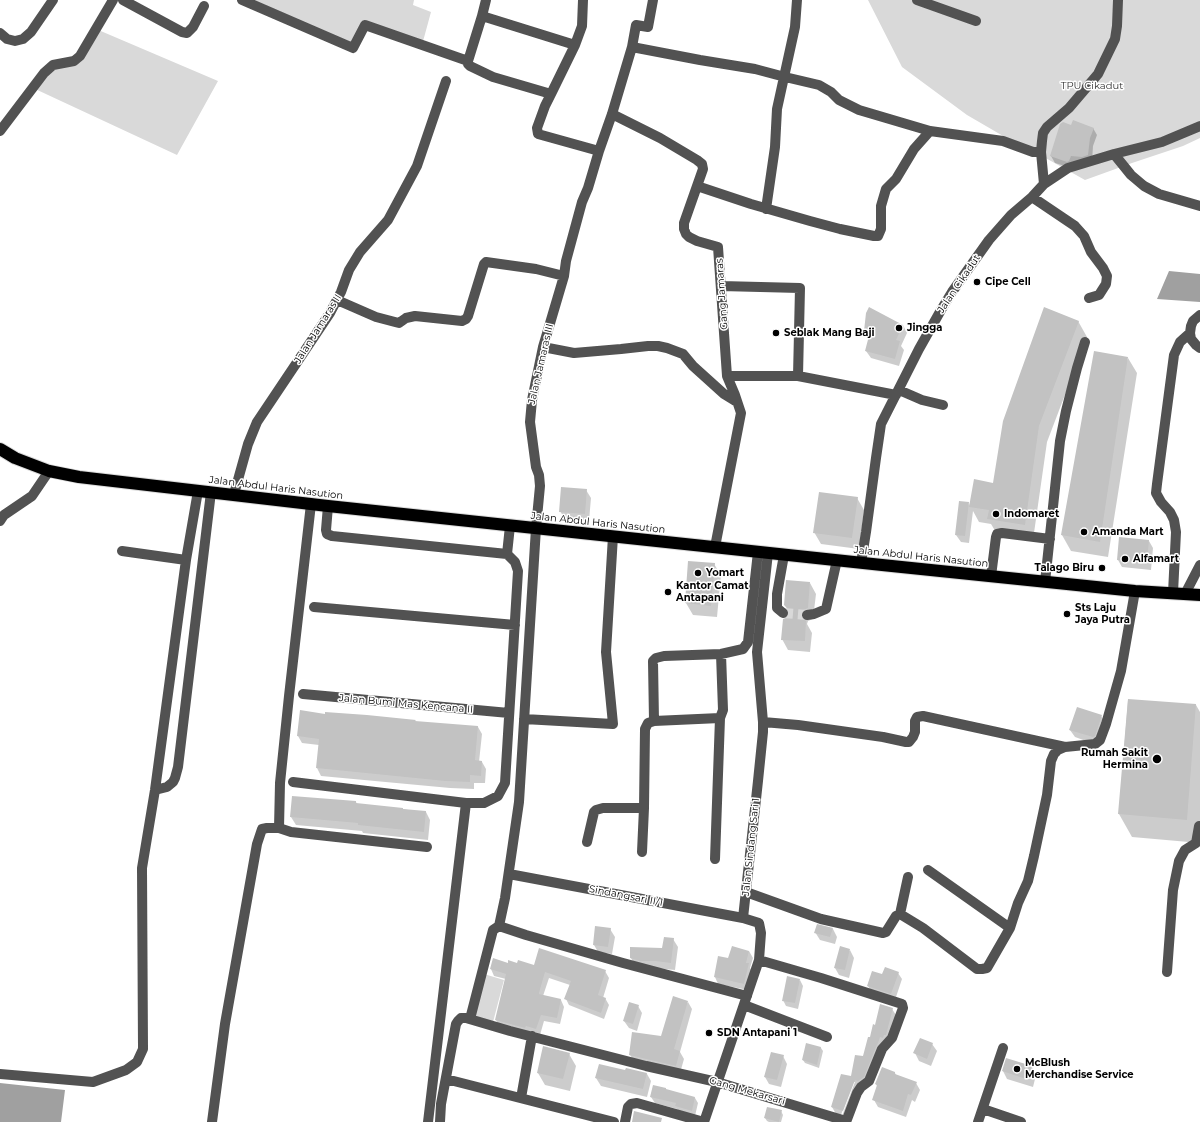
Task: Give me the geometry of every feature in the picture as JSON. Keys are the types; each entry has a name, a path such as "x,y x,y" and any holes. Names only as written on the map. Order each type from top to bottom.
{"highway":[{"name":"Jalan Abdul Haris Nasution","path":"0,449 15,458 48,471 79,477 328,506 784,555 1135,591 1192,594"}],"street":[{"path":"0,33 7,40 15,41 23,39 31,32 53,0"},
{"path":"1,128 44,73 53,65 74,61 80,56 113,0"},
{"path":"123,0 182,32 187,33 193,27 204,6"},
{"path":"242,0 353,48 365,25 468,61"},
{"path":"486,0 468,61 470,66 493,76 551,94"},
{"path":"583,0 582,26 575,45 545,106 537,128 538,134 599,151 612,114 632,46 636,25 648,27 652,0"},
{"path":"766,209 775,147 777,109 795,27 797,0"},
{"path":"917,0 976,21"},
{"path":"945,0 948,11"},
{"path":"1044,184 1041,152 1044,133 1047,127 1069,108 1098,74 1115,39 1118,0"},
{"path":"482,16 575,45"},
{"path":"632,46 700,60 755,69 819,85 831,92 839,100 859,110 930,131 1003,141 1033,152 1041,152"},
{"name":"Jalan Jamaras II","path":"234,494 248,444 257,422 330,313 341,292 349,270 360,252 388,220 417,166 446,81"},
{"name":"Gang Jamaras","path":"612,114 660,138 702,164 703,169 684,223 684,229 686,234 693,239 718,246 727,376 736,395 741,413 715,547"},
{"name":"Jalan Cikadut","path":"861,563 882,424 919,349 956,287 989,240 1011,215 1032,197 1044,184 1068,168 1114,154 1162,142 1200,126"},
{"path":"697,186 766,209 840,229 878,236 881,229 882,206 886,189 896,179 914,149 930,131"},
{"name":"Jalan Jamaras III","path":"470,1019 493,930 499,926 509,874 519,802 540,481 536,467 530,422 532,400 544,348 564,276 566,261 582,202 588,188 599,151"},
{"path":"1114,154 1131,175 1144,186 1159,194 1200,206"},
{"path":"1032,197 1075,226 1084,236 1091,252 1103,268 1106,276 1106,284 1099,295 1089,298"},
{"path":"337,300 376,317 399,323 406,318 415,316 462,321 468,316 484,264 486,262 536,269 564,276"},
{"path":"721,286 800,288 798,376"},
{"path":"1200,315 1193,321 1190,333 1192,339 1200,348"},
{"path":"1173,593 1176,532 1174,520 1156,493 1174,354 1180,342 1190,333"},
{"path":"1045,582 1060,441 1077,368 1085,342"},
{"path":"544,348 574,353 621,350 648,346 667,348 683,354 693,366 724,394 737,402"},
{"path":"727,376 798,376 897,392 943,405"},
{"path":"0,521 4,515 32,496 48,471"},
{"path":"0,1074 93,1082 126,1070 137,1062 143,1049 142,868 155,790 186,560 198,490"},
{"path":"155,790 167,787 176,778 210,492"},
{"path":"279,828 280,782 286,720 311,504"},
{"path":"293,782 466,803 484,803 498,796 504,783 518,571 515,562 507,554 332,536 327,534 326,530 328,506"},
{"path":"507,554 510,526"},
{"path":"991,576 997,534 1002,533 1050,539"},
{"path":"524,719 613,724 606,652 613,536"},
{"path":"122,551 186,560"},
{"path":"654,721 653,661 656,658 664,656 721,654 743,649 748,642 763,552"},
{"name":"Jalan Sindang Sari 1","path":"743,918 764,722 757,652 763,552"},
{"path":"783,613 777,608 777,594 784,555"},
{"path":"807,615 826,609 837,560"},
{"path":"1192,594 1200,565"},
{"path":"900,914 923,928 977,969 987,968 1010,928 1018,903 1028,881 1047,795 1051,761 1054,754 1058,750 1065,747 1095,744 1100,740 1121,672 1135,591"},
{"path":"314,607 515,626"},
{"path":"715,859 720,718 723,710 721,654"},
{"name":"Jalan Bumi Mas Kencana II","path":"303,694 509,713"},
{"path":"764,722 798,725 909,742 913,737 915,721 917,718 923,716 1065,747"},
{"path":"642,852 645,729 648,723 654,721 720,718"},
{"path":"428,1122 466,803"},
{"path":"587,842 594,812 596,810 603,808 644,808"},
{"path":"1167,972 1173,890 1179,861 1185,850 1198,844 1199,826"},
{"path":"212,1122 224,1024 257,844 262,829 279,828 291,832 427,846"},
{"path":"928,870 1010,928"},
{"name":"Sindangsari II/1","path":"509,874 743,918"},
{"path":"746,892 822,919 883,933 886,932 896,916 900,914 908,877"},
{"path":"625,1122 628,1107 632,1104 636,1104 704,1122 759,960 761,933 759,923 743,918"},
{"path":"499,926 745,1000 827,1037"},
{"path":"759,960 902,1004 903,1008 892,1038 882,1049 869,1081 857,1093 846,1122"},
{"path":"440,1122 456,1024 461,1018 470,1019"},
{"name":"Gang Mekarsari","path":"470,1019 646,1066 717,1082 846,1122"},
{"path":"521,1098 532,1036"},
{"path":"978,1122 1003,1048"},
{"path":"446,1079 614,1122"},
{"path":"983,1109 1021,1122"}],"green space":[{"path":"242,0 414,0 413,5 431,12 422,45 365,25 353,48"},
{"name":"TPU Cikadut","path":"868,0 1200,0 1200,138 1183,146 1085,180 967,115 902,67"},
{"path":"96,29 218,81 177,155 33,88 44,73 80,56"},
{"path":"484,974 504,980 493,1022 473,1017"}],"shaded area":[{"path":"1169,271 1200,274 1200,302 1157,299"},
{"path":"0,1083 65,1090 61,1122 0,1122"}],"building":[{"path":"1073,120 1094,128 1090,138 1088,155 1082,157 1071,156 1067,162 1050,156 1060,124 1063,122 1071,125"},
{"path":"869,307 903,325 896,340 900,341 895,359 865,351 870,332 864,331 866,313"},
{"path":"1044,307 1079,321 1039,426 1025,525 987,519 989,510 969,507 974,479 993,483 1003,421"},
{"path":"1094,351 1128,357 1100,542 1061,535"},
{"path":"561,487 587,489 585,514 559,512"},
{"path":"819,492 858,497 852,538 813,533"},
{"path":"959,501 969,502 965,536 955,535"},
{"path":"1119,537 1149,540 1147,563 1117,560"},
{"path":"688,561 715,563 711,606 685,603"},
{"path":"786,580 810,582 808,608 803,610 801,616 802,619 806,621 805,641 781,640 783,619 788,617 789,614 789,610 784,605"},
{"name":"Rumah Sakit Hermina","path":"1128,699 1196,704 1187,820 1118,814"},
{"path":"1077,707 1102,715 1095,736 1093,737 1069,730"},
{"path":"300,710 325,714 325,712 367,715 416,720 415,721 478,726 475,760 482,761 481,776 470,775 470,782 445,781 316,768 319,739 297,736"},
{"path":"292,796 356,801 356,803 426,811 424,832 358,825 358,823 290,817"},
{"path":"817,924 833,928 830,937 814,933"},
{"path":"595,926 611,928 608,947 593,945"},
{"path":"664,937 674,938 671,963 640,961 630,958 630,947 662,948"},
{"path":"732,946 749,951 746,963 749,963 744,984 714,977 718,956 728,958"},
{"path":"840,946 850,949 845,970 834,968"},
{"path":"539,948 606,970 598,995 606,998 601,1013 564,999 571,981 545,972 539,994 561,999 557,1018 541,1015 536,1029 526,1026 525,1028 495,1020 506,974 490,969 493,958 508,963 508,960 517,963 518,960 534,965"},
{"path":"885,967 899,972 891,994 867,986 872,971 882,974"},
{"path":"787,976 800,979 795,1003 782,1001"},
{"path":"673,996 688,1001 674,1049 680,1051 676,1066 629,1055 632,1032 661,1036"},
{"path":"629,1002 639,1005 633,1024 623,1021"},
{"path":"880,1004 893,1008 886,1035 884,1035 883,1038 880,1037 864,1077 858,1081 855,1080 843,1111 831,1107 841,1074 851,1076 855,1055 863,1056 873,1024 875,1025"},
{"path":"920,1038 933,1043 927,1059 913,1053"},
{"path":"806,1043 821,1047 817,1065 802,1060"},
{"path":"543,1046 570,1053 563,1079 537,1073"},
{"path":"771,1052 784,1055 777,1080 764,1077"},
{"name":"McBlush Merchandise Service","path":"1006,1058 1032,1066 1029,1080 1002,1071"},
{"path":"599,1064 647,1073 643,1089 595,1078"},
{"path":"882,1067 895,1072 895,1074 917,1082 911,1095 908,1094 903,1111 872,1100 877,1085 875,1084"},
{"path":"653,1085 695,1097 692,1111 675,1106 676,1103 650,1097"},
{"path":"767,1107 782,1110 779,1122 764,1118"},
{"path":"634,1111 662,1118 661,1122 632,1122"}],"tunnel":[{"path":"783,613 807,615"}],"place":[{"name":"Cipe Cell","path":"977,282"},
{"name":"Jingga","path":"899,328"},
{"name":"Seblak Mang Baji","path":"776,333"},
{"name":"Indomaret","path":"996,514"},
{"name":"Amanda Mart","path":"1084,532"},
{"name":"Alfamart","path":"1125,559"},
{"name":"Talago Biru","path":"1102,568"},
{"name":"Yomart","path":"698,573"},
{"name":"Kantor Camat Antapani","path":"668,592"},
{"name":"Sts Laju Jaya Putra","path":"1067,614"},
{"name":"Rumah Sakit Hermina","path":"1157,759"},
{"name":"SDN Antapani 1","path":"709,1033"},
{"name":"McBlush Merchandise Service","path":"1017,1069"}]}
